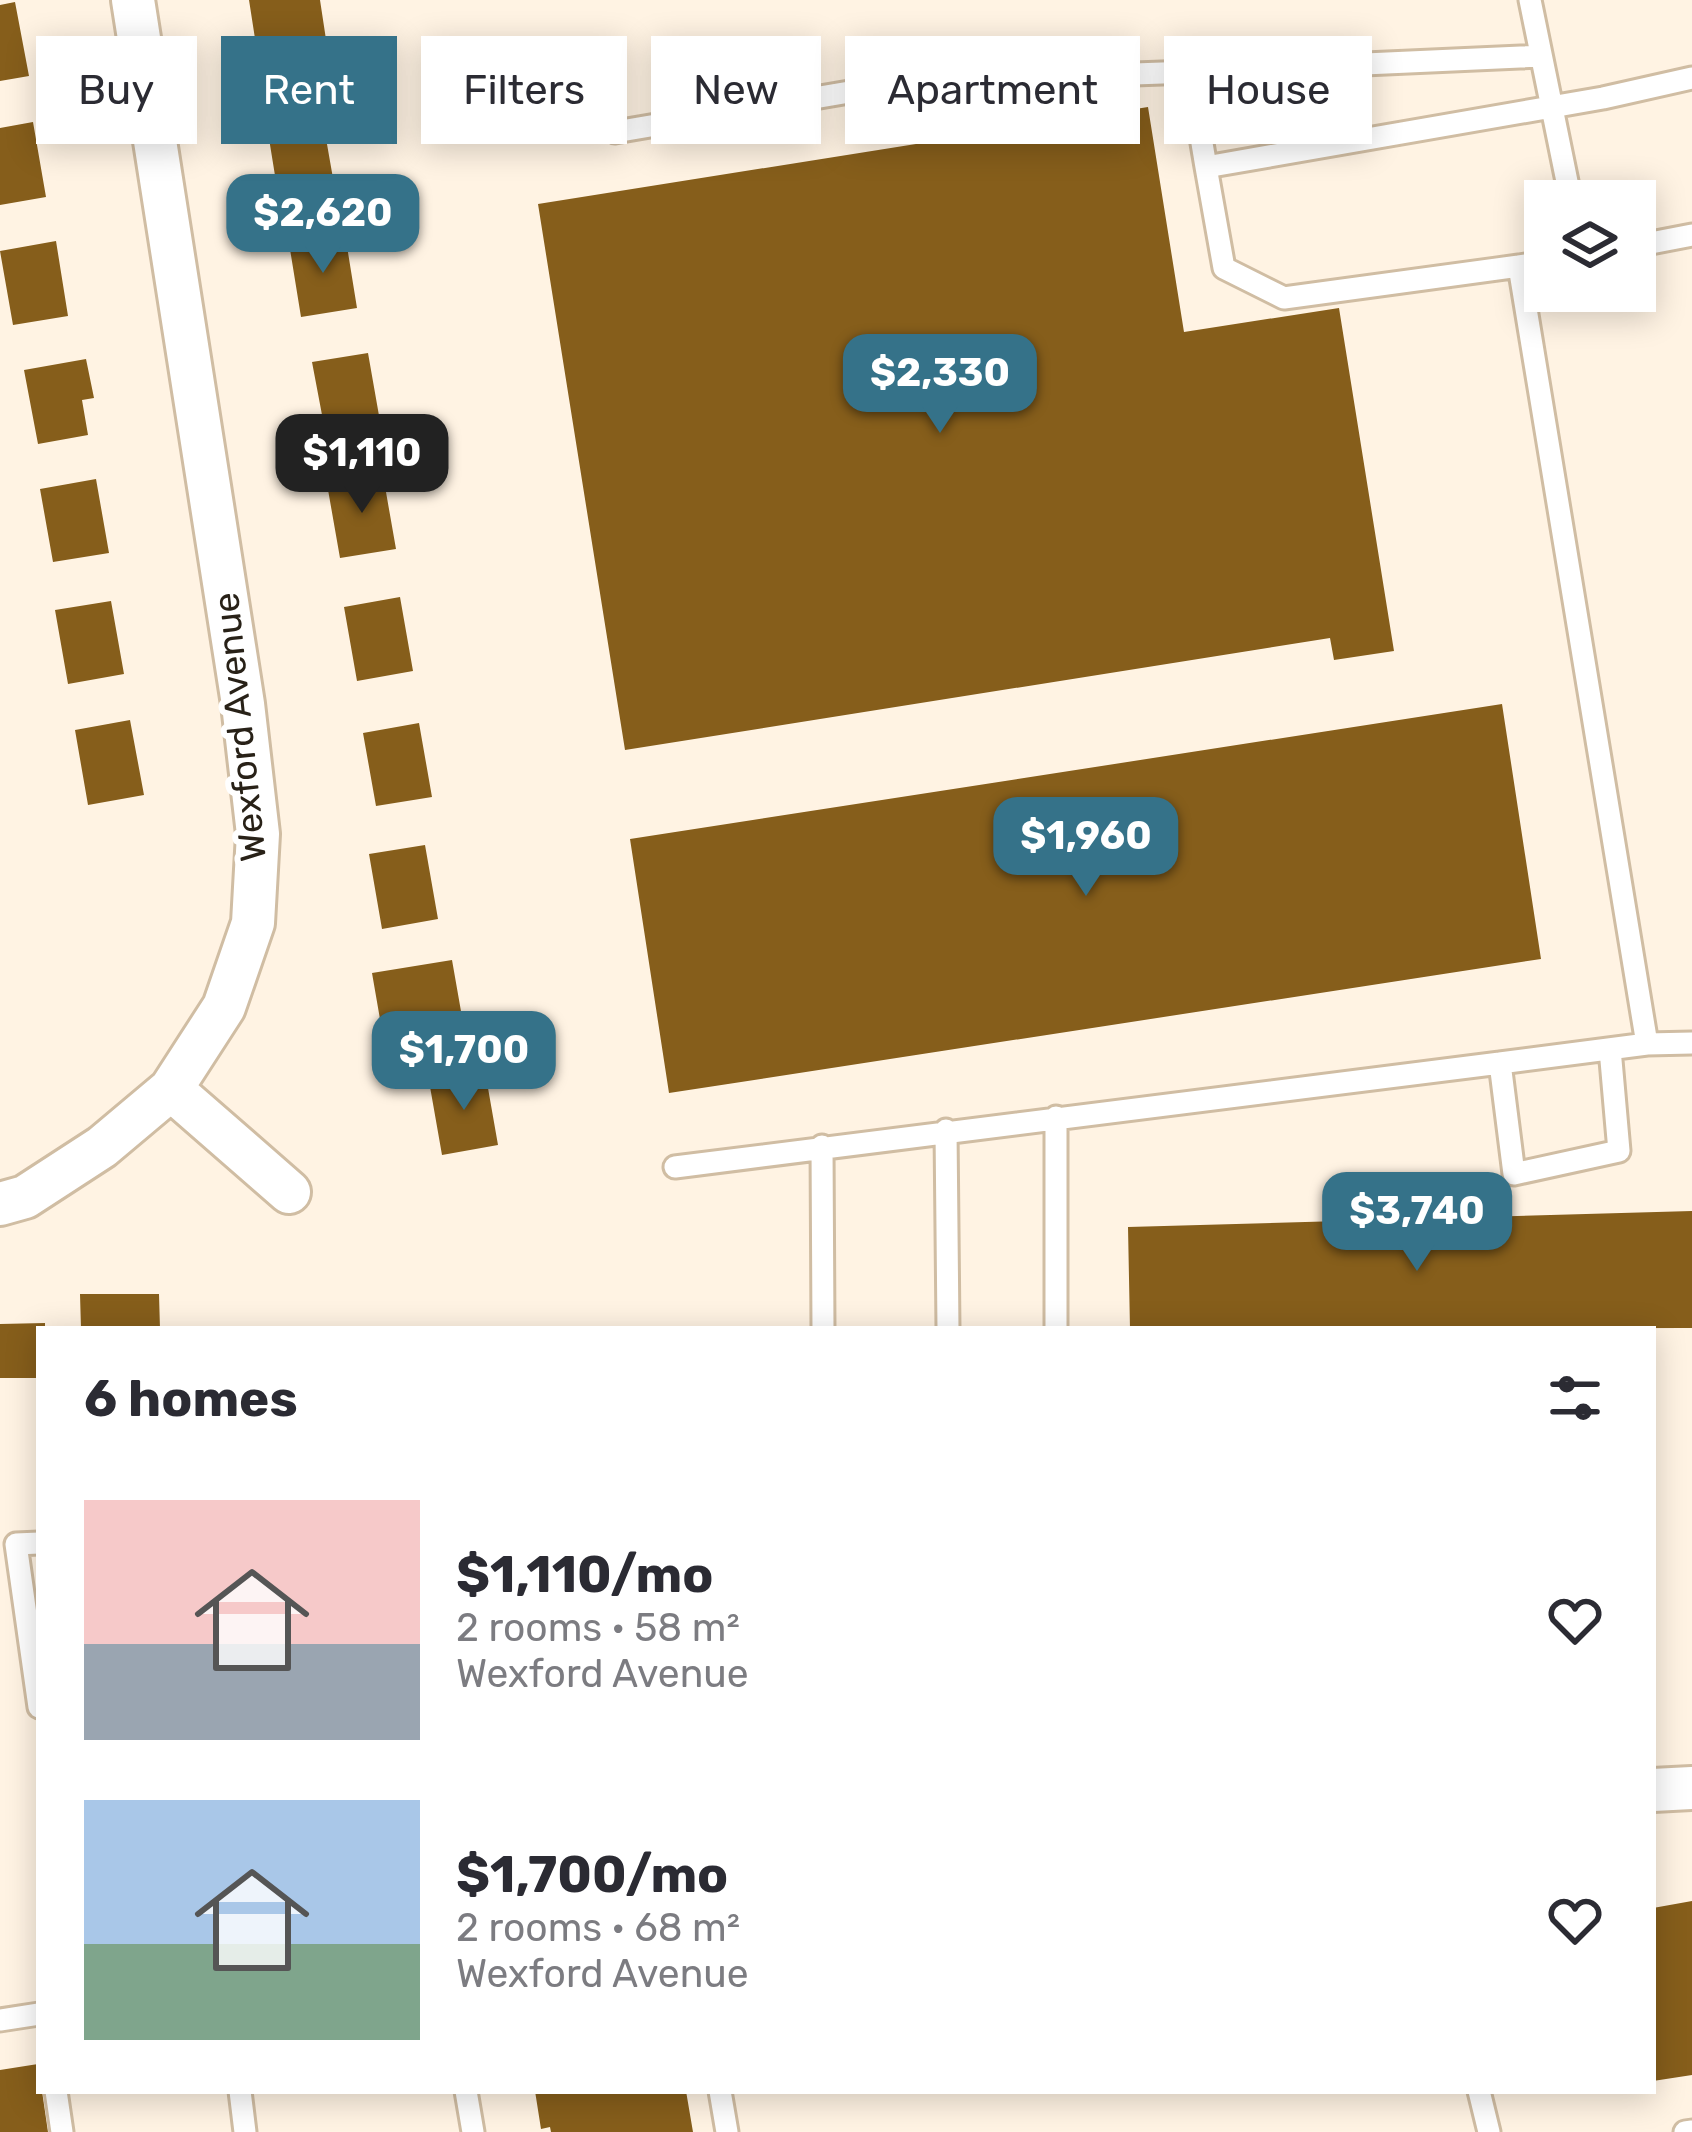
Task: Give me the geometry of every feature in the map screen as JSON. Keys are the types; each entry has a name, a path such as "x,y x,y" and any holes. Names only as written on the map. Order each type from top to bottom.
{"street":[{"name":"Wexford Avenue","path":"0,1204 25,1197 103,1147 171,1089 224,1007 253,923 258,835 243,704 133,0"},
{"path":"171,1089 289,1192"},
{"path":"1656,1790 1692,1788"}],"lane":[{"path":"1530,0 1566,180"},
{"path":"1372,64 1540,56"},
{"path":"627,130 908,82 1164,73"},
{"path":"1206,166 1692,78"},
{"path":"1202,144 1224,268 1284,298 1524,265"},
{"path":"1656,242 1692,235"},
{"path":"1519,266 1647,1044"},
{"path":"676,1167 1647,1044 1692,1043"},
{"path":"1500,1063 1514,1174 1619,1151 1610,1049"},
{"path":"1056,1117 1056,1326"},
{"path":"946,1130 948,1326"},
{"path":"822,1146 823,1326"},
{"path":"36,1543 16,1544 36,1686"},
{"path":"0,2020 36,2014"},
{"path":"56,2094 62,2132"},
{"path":"240,2094 244,2132"},
{"path":"467,2094 473,2132"},
{"path":"721,2094 727,2132"},
{"path":"1480,2094 1489,2132"}],"building":[{"path":"249,0 320,0 325,36 255,36"},
{"path":"15,2 29,76 0,81 0,5"},
{"path":"1148,107 1184,332 1339,308 1394,651 1334,660 1330,638 625,750 538,204 915,144 1140,144 1140,108"},
{"path":"33,122 46,197 0,205 0,128"},
{"path":"270,144 327,144 334,184 278,194"},
{"path":"345,234 357,308 301,317 289,243"},
{"path":"56,241 68,316 13,325 0,251"},
{"path":"368,353 381,427 326,436 312,362"},
{"path":"86,359 94,398 82,400 88,435 38,444 24,370"},
{"path":"383,475 396,549 340,558 327,484"},
{"path":"96,479 109,553 53,562 40,489"},
{"path":"400,597 413,671 357,681 344,607"},
{"path":"111,601 124,674 68,684 55,610"},
{"path":"1502,704 1541,959 669,1093 630,839"},
{"path":"130,720 144,795 88,805 75,730"},
{"path":"419,723 432,797 376,806 363,733"},
{"path":"425,845 438,919 382,929 369,854"},
{"path":"452,960 465,1034 385,1048 372,973"},
{"path":"485,1071 498,1145 442,1155 429,1081"},
{"path":"1692,1211 1692,1328 1130,1326 1128,1227"},
{"path":"80,1294 159,1294 160,1326 81,1326"},
{"path":"45,1323 36,1326 36,1378 0,1378 0,1324"},
{"path":"1692,1901 1692,2075 1656,2081 1656,1907"},
{"path":"36,2064 36,2094 42,2094 48,2132 0,2132 0,2070"},
{"path":"535,2094 687,2094 693,2132 551,2132 550,2127 541,2129"}]}
